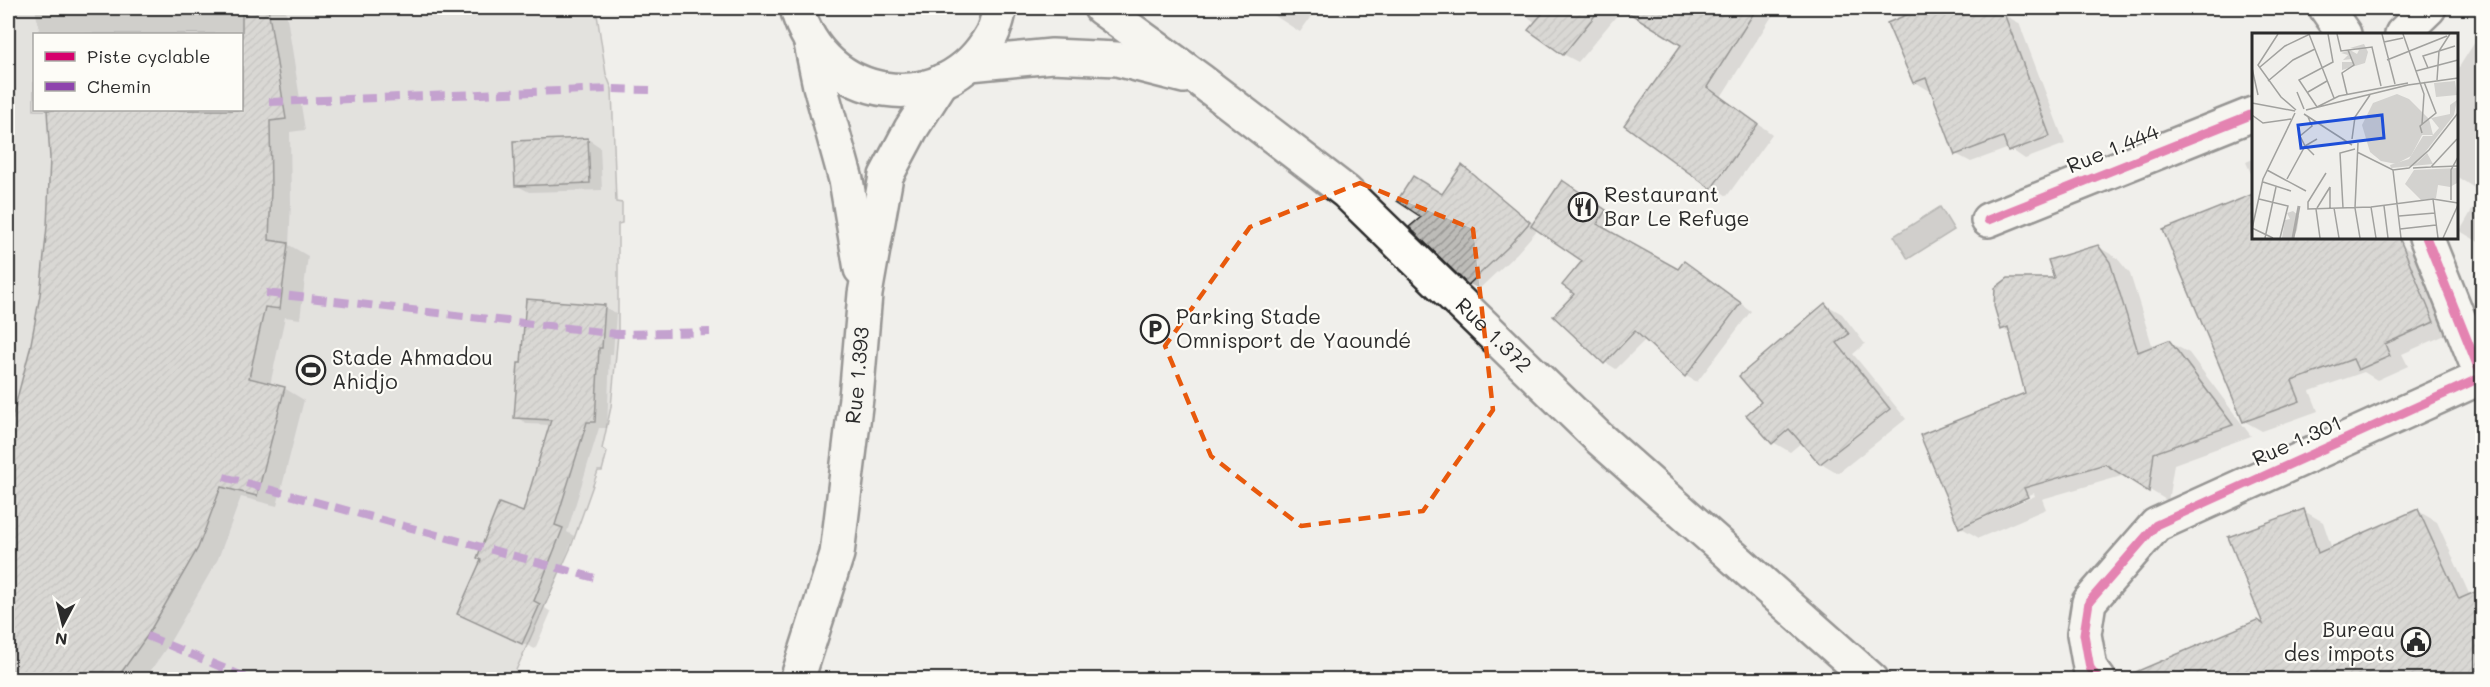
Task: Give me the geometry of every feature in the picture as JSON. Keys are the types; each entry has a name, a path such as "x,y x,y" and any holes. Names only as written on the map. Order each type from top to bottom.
{"main road":[{"path":"797,8 811,43 826,62 846,77 869,86 894,91 919,89 942,81 970,64 993,33 1000,8"},
{"name":"Rue 1.372","path":"1101,8 1347,192 1600,439 1872,680"},
{"path":"2326,8 2343,33"},
{"path":"2403,33 2430,8"},
{"path":"811,43 819,86 846,180 865,294"},
{"path":"970,64 1052,56 1117,58 1200,80"},
{"name":"Rue 1.393","path":"797,680 837,554 856,398 865,294 886,176 911,129 942,81"},
{"name":"Rue 1.444","path":"1988,220 2252,114"},
{"name":"Rue 1.301","path":"2099,680 2090,668 2085,634 2089,602 2156,525 2482,378 2426,238"}],"highlighted area":[{"path":"1360,183 1473,229 1493,410 1423,511 1301,526 1211,456 1165,346 1250,227"}],"shaded area":[{"name":"Stade Ahmadou Ahidjo","path":"8,8 596,8 606,74 612,89 616,202 622,203 622,223 618,224 618,334 611,407 602,449 607,452 602,471 598,471 571,547 512,679 8,679"},
{"path":"1940,207 1954,230 1908,259 1894,236"}],"building":[{"path":"242,8 268,8 286,119 270,121 269,240 288,243 280,309 265,307 249,378 285,387 257,496 221,487 198,548 147,636 116,680 8,680 8,433 30,349 40,295 47,226 50,158 47,111 243,111"},
{"path":"1547,8 1601,8 1563,55 1528,30"},
{"path":"1621,8 1757,8 1707,87 1758,124 1711,189 1624,125 1681,45"},
{"path":"1923,8 2002,8 2050,136 2008,152 2003,137 1955,155 1926,78 1913,83 1887,23"},
{"path":"588,138 590,183 515,186 513,141"},
{"path":"1462,165 1530,222 1507,248 1468,285 1409,227 1421,217 1397,201 1413,176 1442,194"},
{"path":"1562,180 1606,210 1597,224 1678,269 1684,261 1741,303 1685,377 1635,331 1604,364 1553,316 1574,294 1562,285 1582,261 1531,226"},
{"path":"2252,194 2252,238 2399,238 2434,322 2385,344 2390,356 2358,370 2353,359 2292,381 2300,401 2243,422 2163,230"},
{"path":"2098,245 2110,262 2138,352 2169,340 2233,425 2154,453 2149,492 2105,464 2024,488 2028,497 1959,528 1920,435 2025,393 2008,327 2001,330 1994,306 1995,288 2008,278 2054,278 2048,260"},
{"path":"526,299 605,305 602,348 599,348 595,422 587,422 555,525 563,528 534,601 540,604 522,644 457,614 481,560 477,558 499,503 523,512 551,420 514,418"},
{"path":"1825,303 1849,334 1837,343 1890,409 1820,464 1789,429 1772,444 1746,415 1761,402 1739,376"},
{"path":"2304,509 2318,553 2418,509 2459,599 2482,589 2482,680 2117,680 2257,620 2263,624 2228,537"}],"marked path":[{"path":"269,102 612,89 650,90"},
{"path":"266,293 618,334 710,332"},
{"path":"224,477 599,579"},
{"path":"147,636 252,680"}],"cycle path":[{"path":"1988,220 2252,114"},
{"path":"2099,680 2090,668 2084,634 2089,602 2156,525 2482,377 2426,238"}],"place":[{"name":"Restaurant Bar Le Refuge","path":"1583,207"},
{"name":"Parking Stade Omnisport de Yaoundé","path":"1155,329"},
{"name":"Stade Ahmadou Ahidjo","path":"311,370"},
{"name":"Bureau des impots","path":"2416,642"}]}
